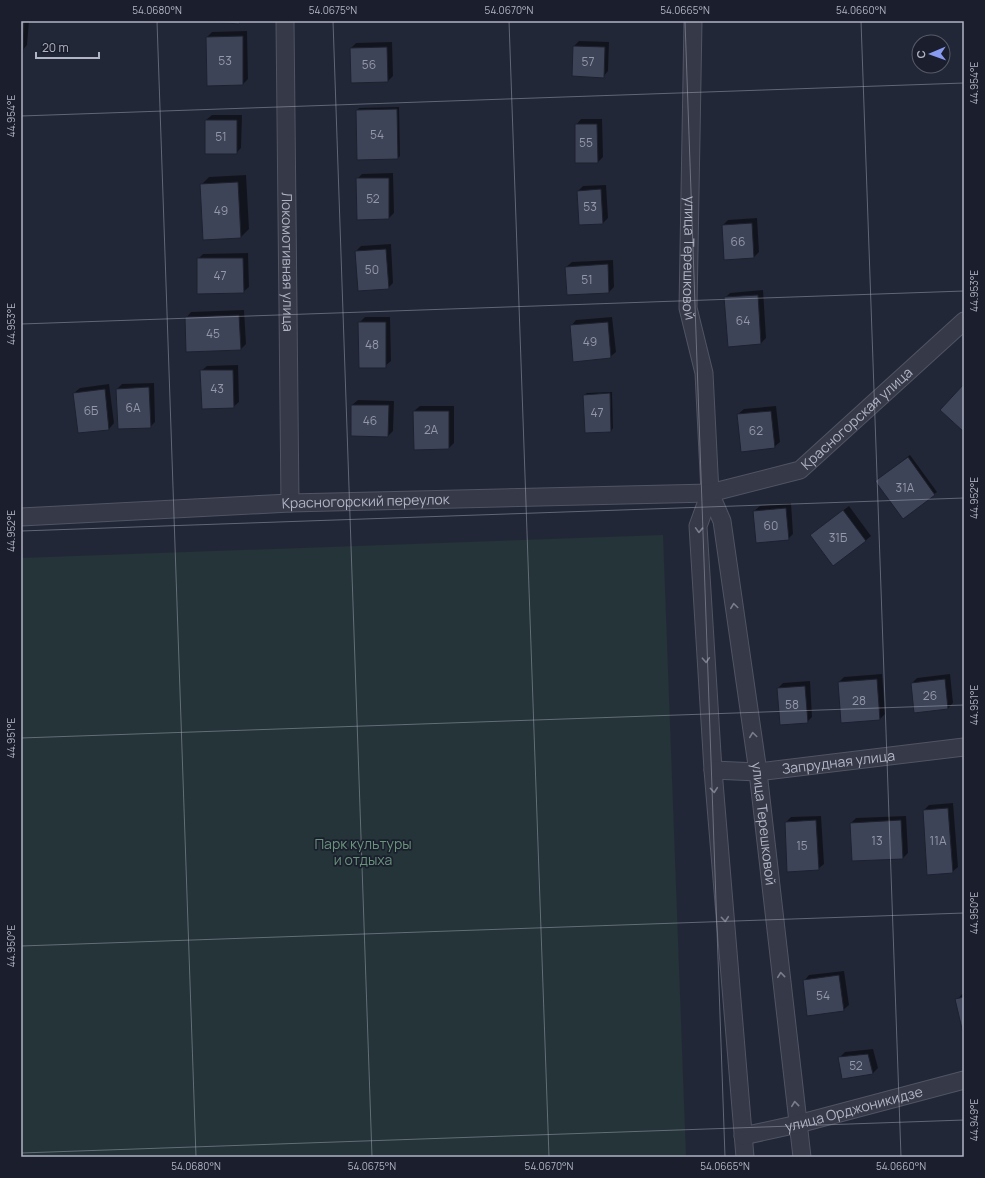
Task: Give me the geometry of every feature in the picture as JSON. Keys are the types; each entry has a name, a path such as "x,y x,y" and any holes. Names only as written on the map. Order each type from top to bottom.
{"street":[{"name":"Локомотивная улица","path":"285,21 290,503"},
{"name":"улица Терешковой","path":"692,21 688,308 704,373 710,493 722,521 758,772 802,1157"},
{"name":"Красногорская улица","path":"710,493 800,470 964,321"},
{"name":"Красногорский переулок","path":"21,517 290,503 710,493"},
{"name":"улица Терешковой","path":"710,493 698,526 713,770 744,1157"},
{"name":"Запрудная улица","path":"713,770 758,772 964,747"},
{"name":"улица Орджоникидзе","path":"743,1136 798,1124 964,1080"}],"green space":[{"name":"Парк культуры и отдыха","path":"663,535 686,1157 21,1157 21,558"}],"building":[{"path":"21,21 24,21 23,52 21,52"},
{"path":"202,21 240,21 239,24"},
{"path":"243,36 243,85 207,86 206,37"},
{"path":"573,46 605,47 604,78 572,76"},
{"path":"387,47 388,82 351,83 350,48"},
{"path":"397,109 398,159 357,160 356,110"},
{"path":"205,120 237,120 237,154 205,154"},
{"path":"575,124 597,124 598,163 575,163"},
{"path":"356,178 389,178 389,219 357,220"},
{"path":"238,182 241,238 203,240 200,184"},
{"path":"601,189 603,224 579,225 577,191"},
{"path":"752,223 754,258 724,260 722,225"},
{"path":"386,249 389,289 358,291 355,251"},
{"path":"197,258 243,258 244,293 197,294"},
{"path":"608,264 609,293 567,295 565,267"},
{"path":"758,295 761,344 728,347 724,297"},
{"path":"239,315 241,350 186,352 185,317"},
{"path":"358,322 386,322 386,368 359,368"},
{"path":"608,322 611,358 573,362 570,325"},
{"path":"200,370 233,370 234,408 202,409"},
{"path":"964,384 964,432 940,410"},
{"path":"149,387 151,428 118,429 116,389"},
{"path":"105,389 109,430 78,433 73,393"},
{"path":"610,393 611,432 585,433 583,395"},
{"path":"351,405 389,405 388,437 351,436"},
{"path":"413,411 449,411 449,449 414,450"},
{"path":"771,411 775,448 741,452 737,414"},
{"path":"908,457 935,495 903,519 875,481"},
{"path":"786,508 789,540 756,543 753,511"},
{"path":"843,510 866,541 833,566 810,535"},
{"path":"877,679 880,720 841,723 838,682"},
{"path":"945,679 948,709 914,713 911,683"},
{"path":"805,686 808,723 780,725 777,688"},
{"path":"948,808 953,873 927,875 923,810"},
{"path":"816,820 819,870 787,872 785,822"},
{"path":"901,820 903,859 852,861 850,823"},
{"path":"839,975 844,1011 807,1016 803,980"},
{"path":"964,997 964,1033 963,1033 955,999"},
{"path":"868,1054 873,1074 842,1079 838,1057"}]}
